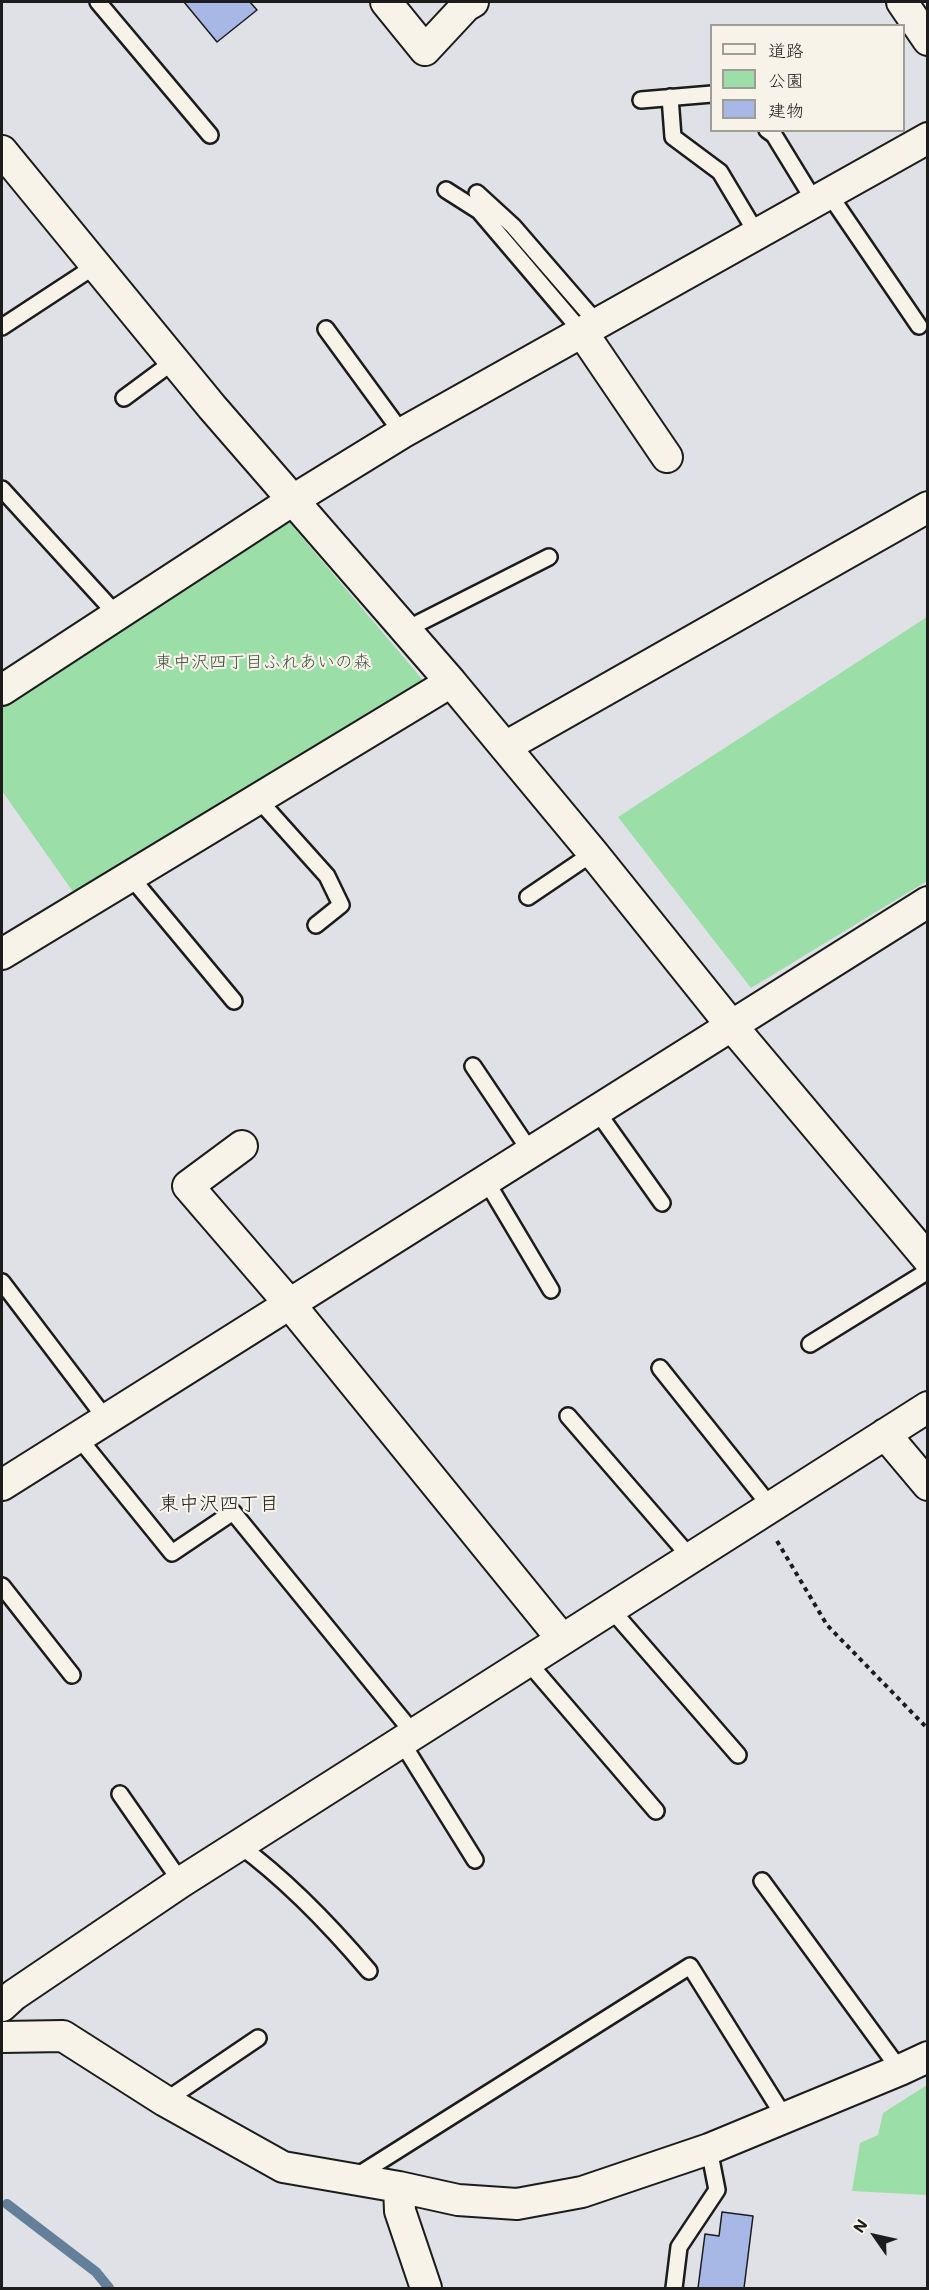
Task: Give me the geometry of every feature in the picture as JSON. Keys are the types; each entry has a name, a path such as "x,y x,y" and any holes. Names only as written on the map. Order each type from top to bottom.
{"street":[{"path":"386,2 425,50 472,2"},
{"path":"902,2 927,40"},
{"path":"2,690 293,500 402,433 927,138"},
{"path":"2,151 174,361 451,682 731,1025 927,1259"},
{"path":"590,328 667,457"},
{"path":"505,747 927,507"},
{"path":"2,954 451,682"},
{"path":"3,1481 78,1437 288,1302 927,902"},
{"path":"242,1146 188,1186 288,1302 562,1639"},
{"path":"2,2006 14,1995 181,1882 927,1407"},
{"path":"885,1434 927,1485"},
{"path":"2,2037 63,2036 165,2101 283,2167 399,2187 458,2200 517,2204 582,2193 709,2149 927,2057"},
{"path":"399,2187 400,2211 426,2289"}],"lane":[{"path":"98,2 210,135"},
{"path":"641,100 710,94"},
{"path":"670,97 674,137 720,172 757,234"},
{"path":"770,132 919,326"},
{"path":"446,190 479,211 590,328"},
{"path":"477,193 513,226 590,328"},
{"path":"2,327 96,266"},
{"path":"326,329 402,433"},
{"path":"124,398 174,361"},
{"path":"2,489 117,615"},
{"path":"405,630 549,557"},
{"path":"258,799 327,876 341,905 316,925"},
{"path":"528,897 593,854"},
{"path":"130,876 234,1001"},
{"path":"473,1066 530,1151"},
{"path":"596,1110 662,1203"},
{"path":"485,1179 551,1290"},
{"path":"810,1344 927,1271"},
{"path":"2,1281 106,1419"},
{"path":"660,1368 762,1512"},
{"path":"568,1416 690,1557"},
{"path":"78,1437 172,1553 233,1512 408,1738 475,1860"},
{"path":"2,1586 72,1675"},
{"path":"610,1608 738,1755"},
{"path":"527,1661 656,1811"},
{"path":"120,1794 181,1882"},
{"path":"239,1845 258,1858 330,1925 369,1971"},
{"path":"762,1881 900,2070"},
{"path":"352,2179 690,1966 785,2118"},
{"path":"165,2101 258,2038"},
{"path":"674,2289 679,2247 717,2190 709,2149"}],"path":[{"path":"762,1512 827,1625 927,1729"}],"green space":[{"name":"東中沢四丁目ふれあいの森","path":"290,523 422,679 418,691 76,896 2,791 2,707 184,590 279,524"},
{"path":"927,617 927,881 751,988 618,817"},
{"path":"927,2085 927,2195 852,2191 860,2143 878,2135 883,2113"}],"building":[{"path":"184,2 250,2 257,10 217,42"},
{"path":"722,2212 753,2216 744,2288 698,2288 705,2234 719,2236"}],"waterway":[{"path":"7,2204 96,2272 109,2288"}],"district":[{"name":"東中沢四丁目","path":"219,1504"}]}
